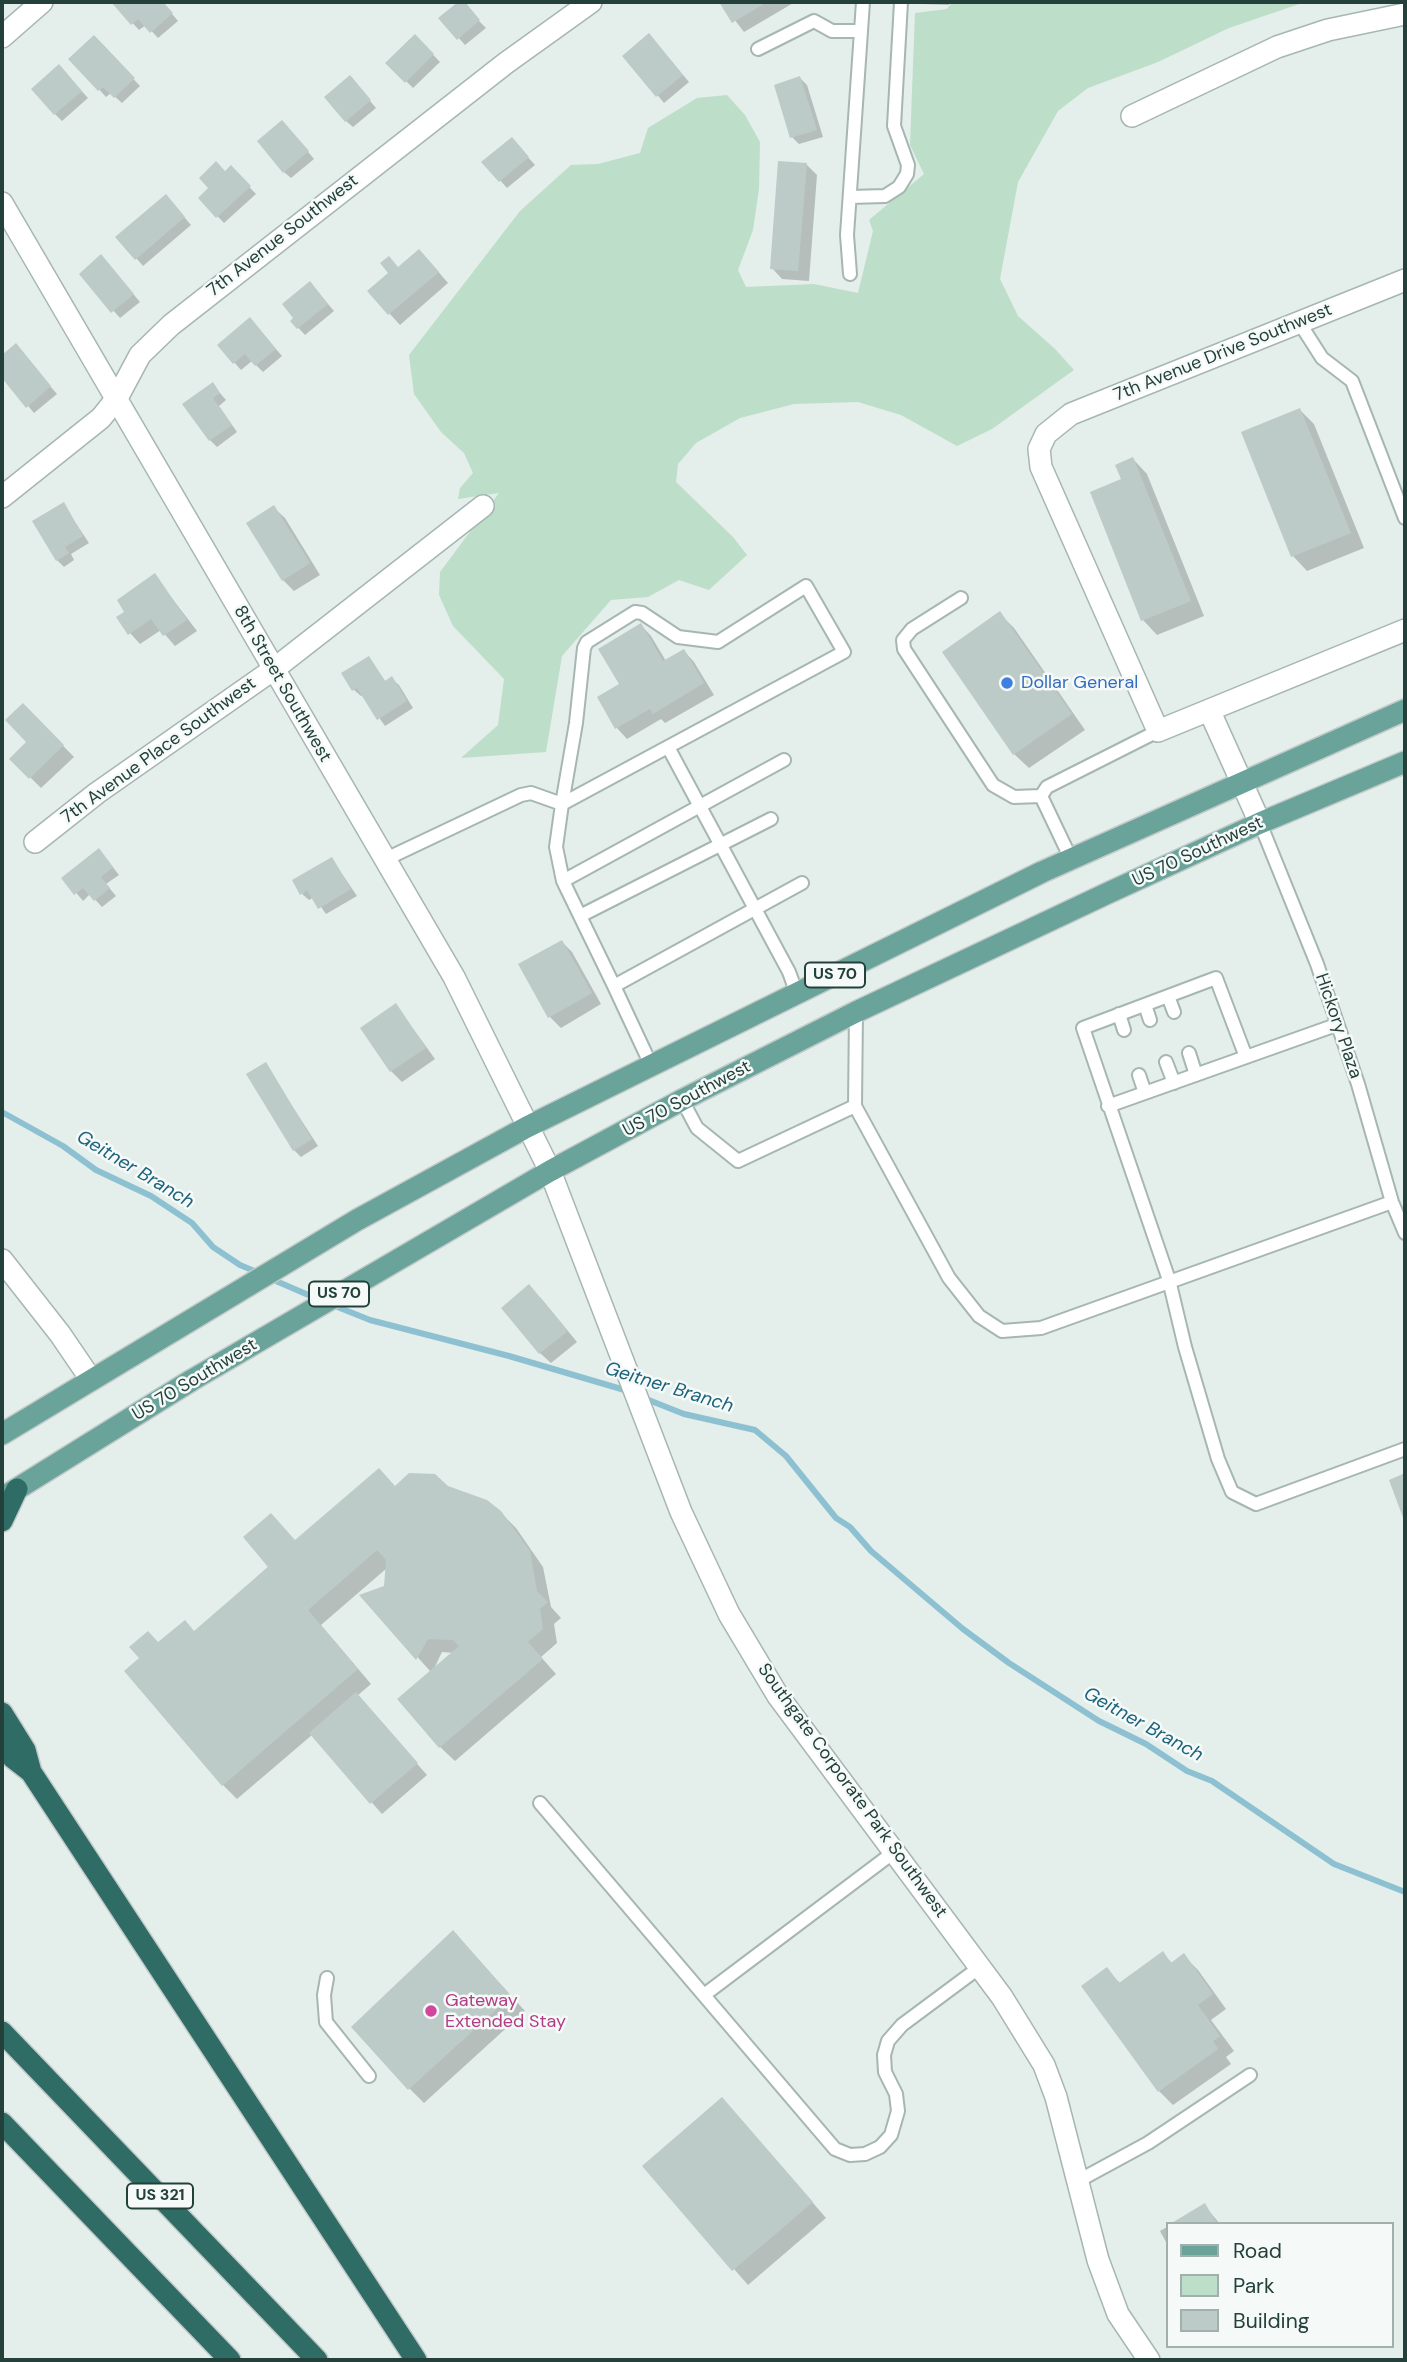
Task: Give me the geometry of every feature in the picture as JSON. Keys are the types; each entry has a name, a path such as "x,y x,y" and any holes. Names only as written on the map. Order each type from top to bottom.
{"highway":[{"path":"2,1521 9,1494"},
{"path":"2,1713 25,1750 31,1772 416,2360"},
{"path":"2,1741 13,1758 31,1772"},
{"name":"US 321","path":"2,2032 317,2360"},
{"path":"2,2123 230,2360"}],"main road":[{"name":"US 70","path":"2,1434 90,1378 357,1220 527,1127 1070,859 1405,710"},
{"name":"US 70 Southwest","path":"9,1494 192,1380 550,1171 682,1100 856,1012 1260,823 1405,762"}],"street":[{"path":"2,37 42,2"},
{"name":"7th Avenue Southwest","path":"2,497 101,418 117,398 140,355 171,325 506,63 591,2"},
{"path":"1132,116 1277,47 1328,30 1405,14"},
{"name":"8th Street Southwest","path":"2,203 454,977 550,1171"},
{"name":"7th Avenue Drive Southwest","path":"1157,731 1041,467 1039,449 1046,434 1071,414 1405,280"},
{"name":"7th Avenue Place Southwest","path":"35,842 97,793 274,669 483,506"},
{"path":"1157,731 1210,712 1405,630"},
{"path":"1210,712 1260,823"},
{"name":"Southgate Corporate Park Southwest","path":"550,1171 681,1512 729,1614 778,1696 1027,2034 1044,2065 1056,2097 1098,2260 1118,2314 1149,2360"},
{"path":"2,1260 60,1334 90,1378"}],"lane":[{"path":"850,274 847,235 863,2"},
{"path":"850,197 885,196 899,187 906,174 908,165 894,126 901,2"},
{"path":"758,49 814,21 832,31 861,32"},
{"path":"1299,322 1322,358 1352,381 1405,518"},
{"path":"386,859 522,795 531,793 562,804 844,652 811,590 803,587 718,642 678,637 642,613 635,612 592,638 584,648 562,804 556,846 563,881 651,1065"},
{"path":"961,598 912,629 903,640 904,649 993,785 1014,797 1041,796 1056,779 1157,731"},
{"path":"668,747 789,972 797,994"},
{"path":"563,881 784,760"},
{"path":"1041,796 1070,859"},
{"path":"580,916 771,819"},
{"name":"Hickory Plaza","path":"1260,823 1317,964 1358,1084 1392,1202 1405,1233"},
{"path":"614,986 802,883"},
{"path":"1246,1057 1216,978 1083,1028 1169,1280 1218,1459 1232,1492 1256,1504 1405,1449"},
{"path":"1168,996 1174,1012"},
{"path":"1144,1005 1150,1020"},
{"path":"856,1012 855,1106 949,1278 979,1316 1002,1331 1041,1328 1392,1202"},
{"path":"1119,1014 1124,1030"},
{"path":"1108,1106 1336,1025"},
{"path":"1189,1053 1196,1075"},
{"path":"1166,1062 1174,1083"},
{"path":"1139,1074 1145,1093"},
{"path":"682,1100 697,1128 738,1161 855,1106"},
{"path":"540,1802 835,2149 850,2155 865,2154 880,2147 896,2123 896,2094 885,2072 884,2054 888,2041 902,2025 980,1967"},
{"path":"704,1995 894,1852"},
{"path":"327,1978 324,1995 326,2022 369,2076"},
{"path":"1078,2181 1148,2143 1250,2075"}],"green space":[{"path":"952,2 1305,2 1229,28 1158,62 1088,88 1058,111 1018,182 1000,279 1018,316 1074,370 992,429 957,446 901,415 858,402 794,404 740,418 696,443 678,464 676,482 733,537 747,555 709,590 679,580 648,597 611,600 562,656 546,752 461,758 498,725 504,679 453,626 439,595 440,572 499,493 458,499 460,488 473,473 464,453 441,432 414,394 409,355 520,211 571,165 598,164 640,153 648,128 697,98 727,95 745,115 760,142 759,189 753,230 738,270 746,287 814,284 858,293 873,231 869,220 924,174 910,145 915,13 947,9"}],"building":[{"path":"111,2 163,2 173,13 150,33 138,19 131,25"},
{"path":"458,2 465,2 480,20 457,40 438,18"},
{"path":"719,2 767,2 732,23"},
{"path":"649,33 683,75 656,97 622,56"},
{"path":"415,34 434,54 405,83 385,63"},
{"path":"94,35 135,78 114,98 103,87 98,91 68,59"},
{"path":"59,64 82,91 54,115 31,89"},
{"path":"350,75 371,100 345,122 324,97"},
{"path":"800,76 817,130 790,138 774,85"},
{"path":"282,120 309,151 283,173 257,141"},
{"path":"512,137 529,157 499,182 481,162"},
{"path":"216,161 225,171 231,165 251,186 216,218 198,198 208,188 199,178"},
{"path":"778,161 807,163 798,271 770,269"},
{"path":"166,194 185,217 135,260 115,237"},
{"path":"419,249 439,272 388,315 367,291 388,273 380,263 389,256 398,267"},
{"path":"101,254 134,294 111,313 79,274"},
{"path":"310,281 328,304 297,329 290,321 293,318 282,304"},
{"path":"250,317 276,349 255,366 245,354 233,364 217,345"},
{"path":"16,343 51,386 26,408 2,378 2,355"},
{"path":"213,382 220,393 213,398 232,425 209,441 182,404"},
{"path":"1300,408 1351,533 1291,557 1241,432"},
{"path":"1133,457 1191,601 1141,621 1090,492 1121,479 1115,465"},
{"path":"64,502 83,536 65,547 69,553 56,561 32,521"},
{"path":"274,505 310,563 282,581 246,523"},
{"path":"155,573 187,620 163,636 151,619 128,635 116,617 124,612 117,600"},
{"name":"Dollar General","path":"1000,611 1072,714 1013,755 942,652"},
{"path":"641,623 663,661 684,649 704,683 653,714 650,709 615,729 597,697 619,684 598,649"},
{"path":"369,656 385,681 392,676 407,701 377,720 357,688 352,691 341,673"},
{"path":"23,703 64,745 29,779 9,759 26,742 5,720"},
{"path":"99,848 113,867 101,877 110,888 94,901 83,888 74,895 61,878"},
{"path":"332,857 351,889 318,909 307,890 300,895 292,880"},
{"path":"562,940 592,993 548,1018 518,964"},
{"path":"396,1003 426,1048 390,1072 360,1028"},
{"path":"266,1062 312,1139 293,1151 246,1074"},
{"path":"529,1284 568,1331 539,1354 501,1308"},
{"path":"379,1468 395,1486 409,1473 435,1474 448,1486 487,1500 501,1511 530,1551 537,1591 548,1602 540,1609 543,1629 528,1642 543,1659 439,1748 397,1699 459,1646 453,1640 428,1639 416,1660 359,1595 384,1586 386,1560 377,1550 308,1610 358,1669 222,1786 124,1671 139,1658 129,1647 148,1631 158,1642 185,1620 194,1631 268,1567 243,1537 271,1513 295,1540"},
{"path":"1405,1473 1405,1523 1389,1480"},
{"path":"356,1692 418,1763 370,1804 309,1733"},
{"name":"Gateway Extended Stay","path":"453,1930 511,1996 408,2090 351,2027"},
{"path":"1163,1951 1171,1963 1184,1953 1213,1994 1198,2005 1220,2036 1213,2041 1218,2049 1158,2092 1081,1986 1107,1967 1119,1983"},
{"path":"722,2097 813,2202 732,2271 642,2166"},
{"path":"1205,2203 1216,2222 1173,2222"}],"waterway":[{"name":"Geitner Branch","path":"2,1112 63,1146 96,1170 151,1196 192,1223 213,1247 240,1265 259,1273"},
{"name":"Geitner Branch","path":"269,1278 320,1300"},
{"name":"Geitner Branch","path":"330,1304 370,1320 509,1356 628,1391"},
{"name":"Geitner Branch","path":"641,1397 684,1414 755,1430 786,1456 836,1518 850,1527 871,1551 963,1629 1009,1663 1099,1721 1146,1744 1187,1771 1212,1781 1334,1864 1405,1892"}],"place":[{"name":"Dollar General","path":"1007,683"},
{"name":"Gateway Extended Stay","path":"431,2011"}]}
